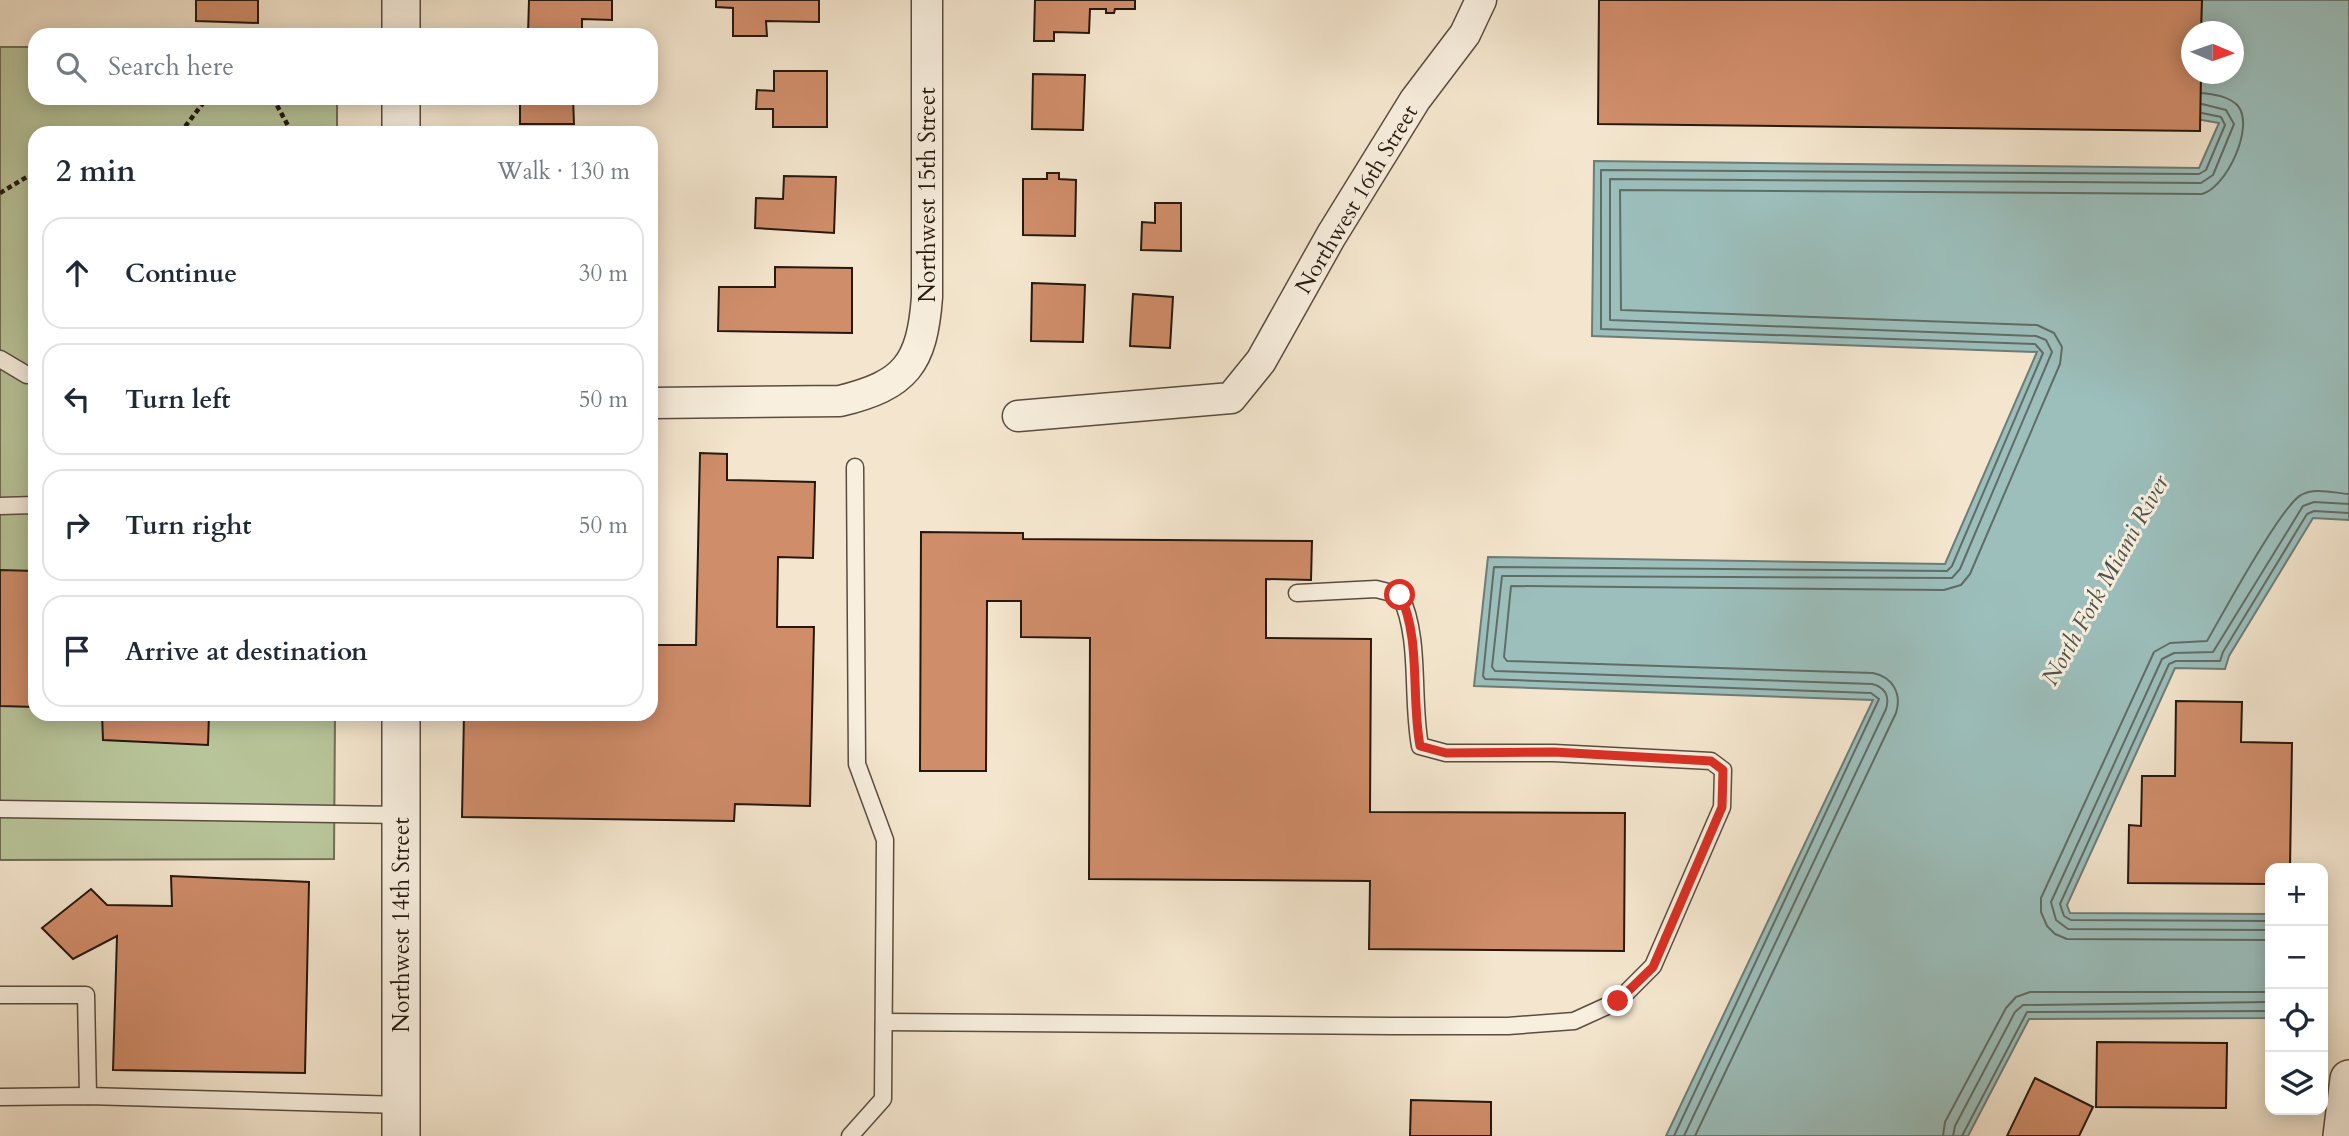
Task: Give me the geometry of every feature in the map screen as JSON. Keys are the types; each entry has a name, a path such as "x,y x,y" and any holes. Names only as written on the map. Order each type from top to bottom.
{"street":[{"path":"401,0 401,28"},
{"name":"Northwest 15th Street","path":"658,403 814,404 870,394 894,382 911,362 925,324 928,0"},
{"name":"Northwest 16th Street","path":"1018,416 1231,398 1261,361 1331,236 1415,100 1465,34 1481,0"},
{"path":"401,105 401,126"},
{"name":"Northwest 14th Street","path":"401,721 401,1121"},
{"path":"2342,1136 2349,1079"}],"lane":[{"path":"0,359 28,375"},
{"path":"850,1136 883,1099 884,1022 885,840 857,764 855,467"},
{"path":"0,506 28,505"},
{"path":"884,1022 1392,1026 1548,1023 1574,1021 1618,1001 1653,967 1722,807 1723,770 1711,761 1554,752 1446,753 1420,746 1414,713 1411,617 1400,595 1376,589 1297,593"},
{"path":"0,809 400,815"},
{"path":"0,995 86,995 88,1096"},
{"path":"0,1097 88,1096 401,1121"}],"path":[{"path":"185,126 201,105"},
{"path":"277,105 288,126"},
{"path":"1,190 28,176"}],"green space":[{"path":"0,47 28,47 28,105 337,105 337,126 28,126 28,721 335,721 334,859 0,860"}],"water":[{"name":"North Fork Miami River","path":"2148,0 2349,0 2349,520 2313,518 2229,656 2225,669 2175,668 2067,905 2070,913 2265,914 2265,1018 2029,1019 1968,1136 1666,1136 1873,700 1474,686 1488,557 1945,564 2037,352 1592,336 1594,161 2199,168 2219,123 2128,107"}],"building":[{"path":"196,0 258,0 258,23 196,21"},
{"path":"529,0 612,0 612,20 582,19 582,28 528,28"},
{"path":"716,0 819,0 819,22 766,21 767,36 733,36 733,8 716,7"},
{"path":"1035,0 1135,0 1135,9 1115,9 1114,13 1106,13 1106,9 1090,9 1089,33 1054,32 1054,41 1034,41"},
{"path":"1599,0 2202,0 2201,21 2181,21 2181,84 2201,84 2200,131 1598,124"},
{"path":"774,71 827,71 827,127 773,127 773,109 756,109 757,90 774,91"},
{"path":"1033,74 1085,75 1083,130 1032,129"},
{"path":"520,105 573,105 574,124 520,124"},
{"path":"1047,173 1059,173 1059,179 1076,180 1075,236 1023,235 1023,179 1047,179"},
{"path":"784,176 836,177 834,233 755,228 756,198 783,199"},
{"path":"1155,203 1181,203 1181,251 1141,250 1142,222 1155,223"},
{"path":"775,267 852,268 852,333 718,331 719,287 775,287"},
{"path":"1032,283 1085,285 1083,342 1031,341"},
{"path":"1133,294 1173,297 1170,348 1130,346"},
{"path":"700,453 727,454 727,480 815,482 813,558 778,557 777,627 814,627 810,806 735,804 734,821 462,817 464,721 658,721 658,645 696,645"},
{"path":"921,532 1023,533 1023,539 1312,541 1311,580 1266,579 1266,638 1371,639 1370,812 1625,813 1624,951 1369,949 1370,881 1089,879 1090,638 1021,637 1021,601 987,601 986,771 920,771"},
{"path":"0,570 28,571 28,707 0,706"},
{"path":"2176,701 2242,702 2241,742 2292,743 2290,863 2265,863 2265,884 2128,883 2129,825 2141,826 2142,776 2175,776"},
{"path":"102,721 209,721 208,745 103,740"},
{"path":"171,876 309,882 305,1073 113,1070 117,936 73,959 42,928 91,889 107,905 172,906"},
{"path":"2097,1042 2227,1043 2226,1108 2096,1107"},
{"path":"2035,1078 2093,1107 2079,1136 2007,1136"},
{"path":"1411,1100 1491,1102 1491,1136 1410,1136"}],"route":[{"path":"1400,595 1411,617 1414,713 1420,746 1446,753 1554,752 1711,761 1723,770 1722,807 1653,967 1618,1001"}]}
